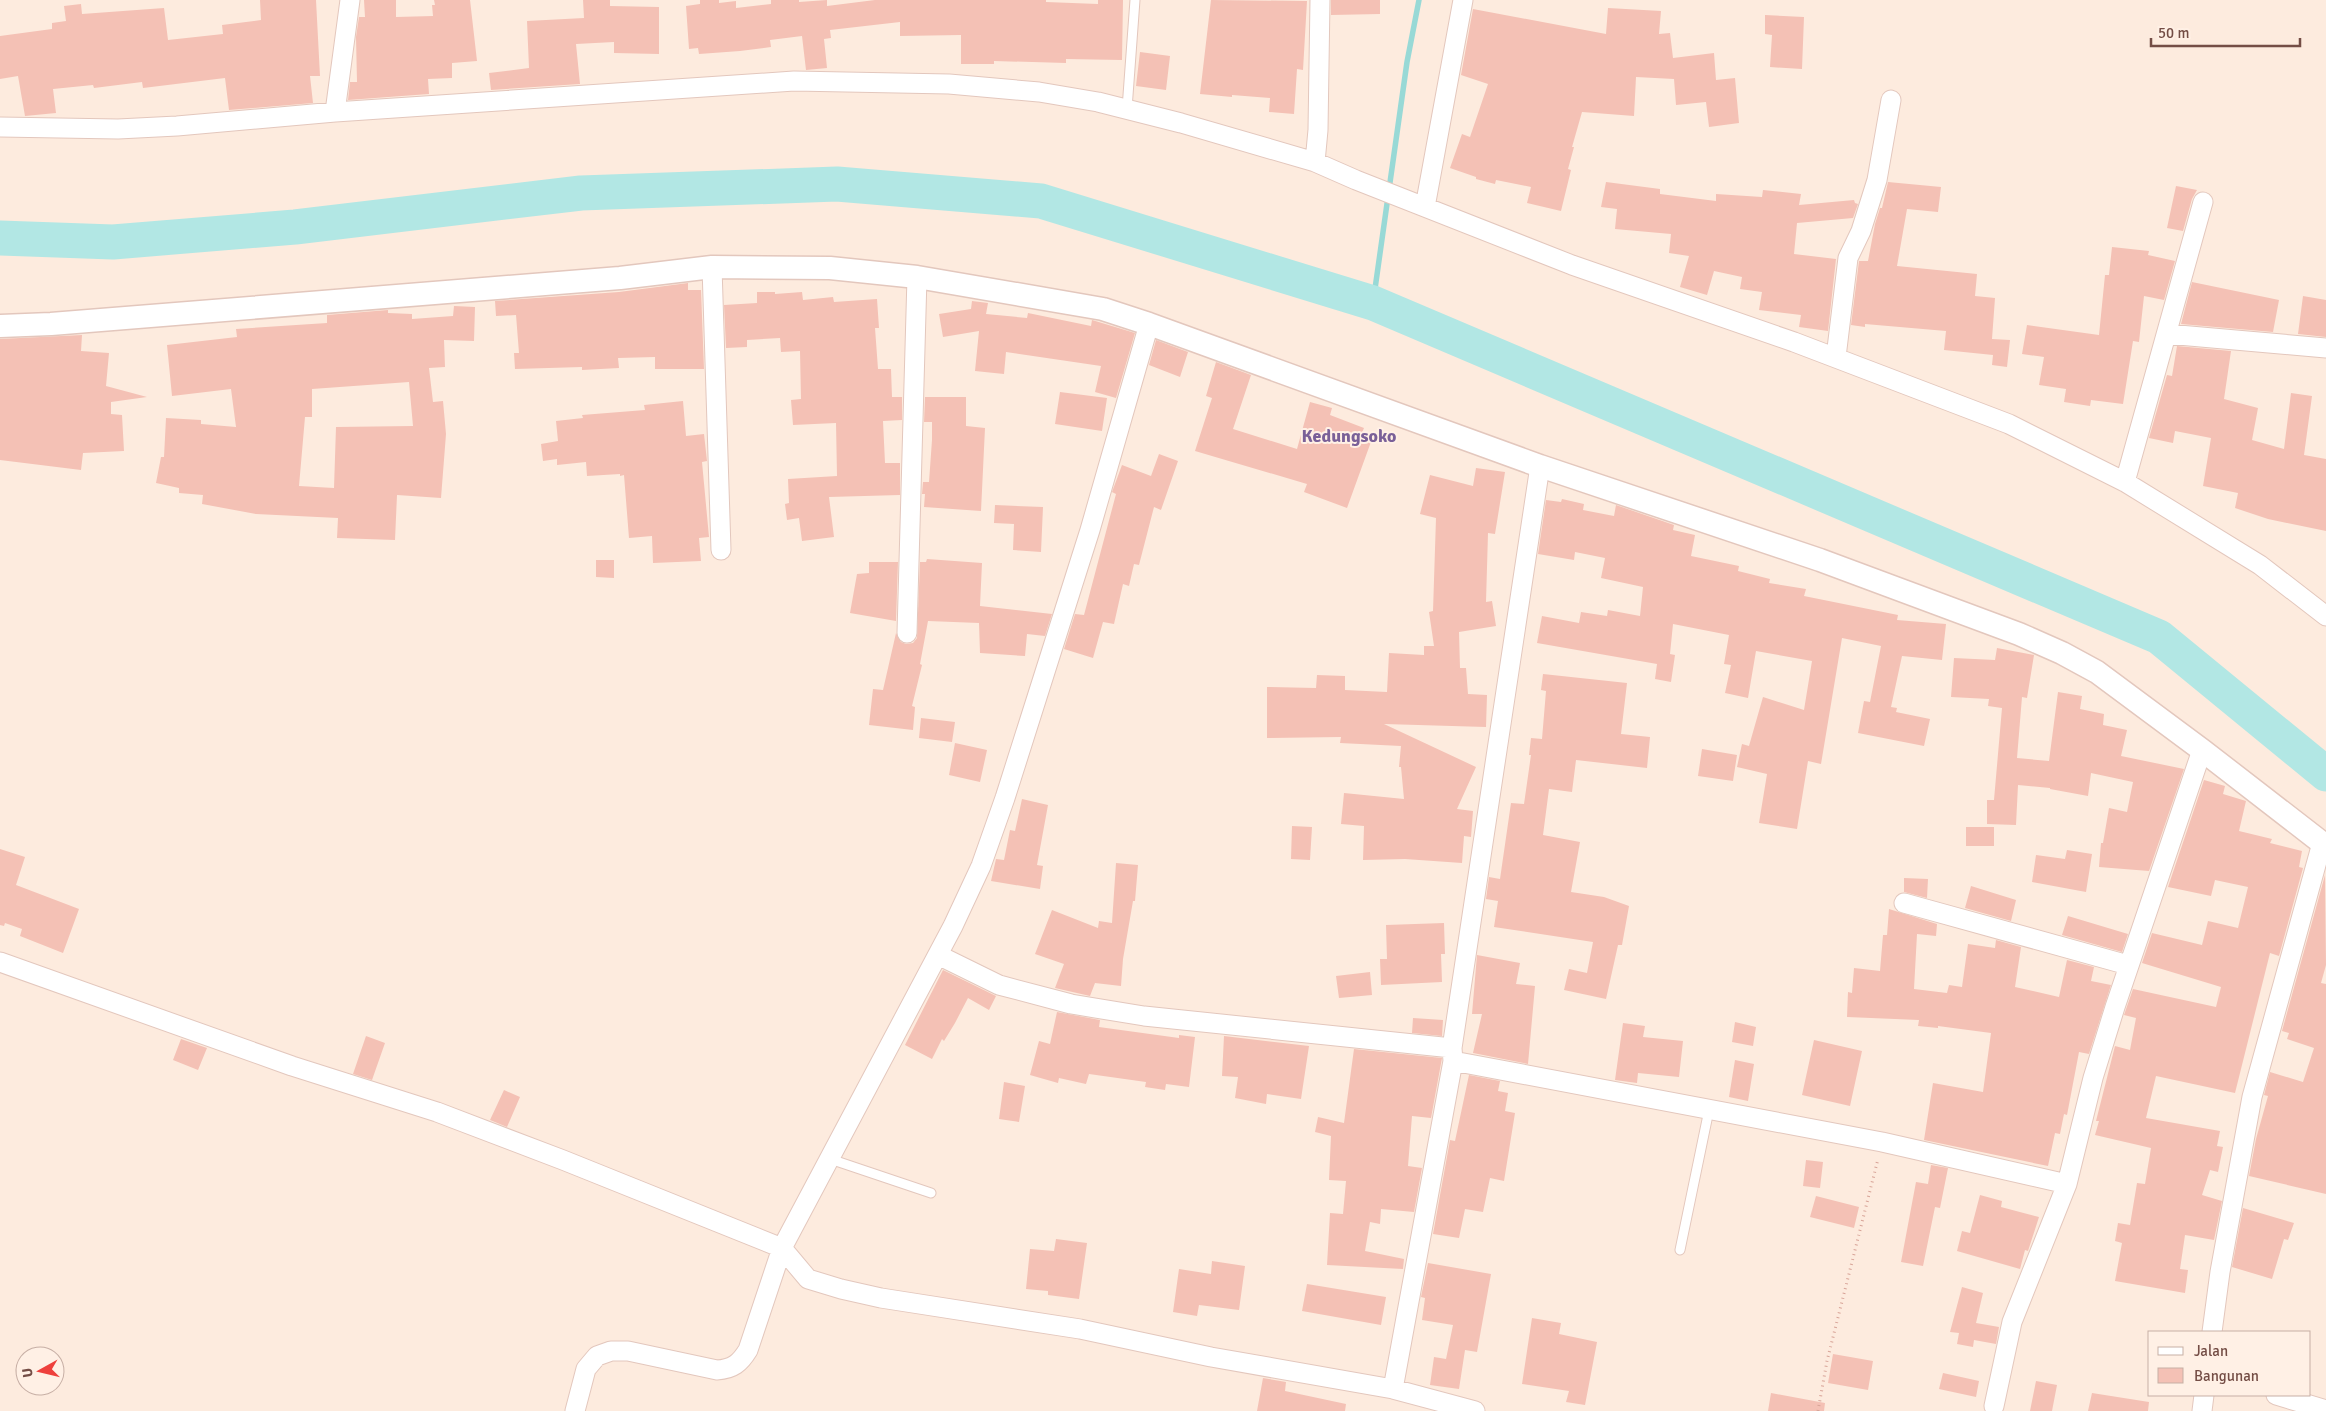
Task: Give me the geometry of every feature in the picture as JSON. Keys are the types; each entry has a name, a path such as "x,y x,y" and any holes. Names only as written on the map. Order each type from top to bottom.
{"street":[{"path":"335,112 350,0"},
{"path":"1315,162 1318,130 1320,0"},
{"path":"1421,205 1463,0"},
{"path":"0,127 118,129 177,126 335,112 794,82 867,81 996,87 1039,92 1127,109 1315,162 1572,265 1836,357 2008,424 2125,482 2260,566 2326,616"},
{"path":"1836,357 1848,258 1861,230 1877,180 1891,100"},
{"path":"2125,482 2203,202"},
{"path":"712,267 721,550"},
{"path":"0,326 51,324 610,278 712,267 830,268 917,277 1103,309 1149,324 1540,466 1810,557 2019,634 2062,653 2097,672 2324,844 2252,1097 2220,1272 2212,1331"},
{"path":"907,633 917,277"},
{"path":"575,1411 586,1370 597,1356 610,1350 628,1351 717,1370 728,1369 741,1362 748,1350 782,1248 938,955 981,866 1005,798 1090,530 1149,324"},
{"path":"2167,334 2326,348"},
{"path":"1393,1390 1452,1055 1540,466"},
{"path":"1994,1406 2012,1322 2066,1184 2094,1078 2128,965 2202,750"},
{"path":"1904,903 2128,965"},
{"path":"938,955 999,985 1071,1004 1144,1016 1452,1055 1709,1110 1882,1142 2066,1184"},
{"path":"0,962 292,1066 437,1112 782,1248 808,1278 841,1289 881,1298 1080,1329 1211,1357 1393,1390 1475,1411"},
{"path":"2202,1411 2204,1396"},
{"path":"2279,1396 2326,1410"}],"lane":[{"path":"1127,109 1135,0"},
{"path":"1680,1250 1709,1110"},
{"path":"830,1159 931,1193"}],"path":[{"path":"1818,1411 1827,1361 1882,1142"}],"building":[{"path":"260,0 316,0 320,76 310,76 313,103 229,110 225,78 143,88 142,82 94,88 93,85 53,89 56,113 25,116 18,76 0,79 0,36 52,29 52,23 66,21 64,6 81,4 82,14 164,8 168,40 223,34 222,25 261,20"},
{"path":"364,0 396,0 396,17 433,16 432,5 435,5 434,0 470,0 477,61 452,63 452,78 428,79 429,94 348,100 350,82 357,82 356,37 359,17 365,17"},
{"path":"583,0 610,0 610,6 659,7 659,54 614,53 614,42 576,44 580,84 491,90 489,73 529,68 527,21 584,18"},
{"path":"700,0 719,0 719,3 736,1 736,8 771,4 771,0 799,0 799,2 827,0 827,6 875,0 1046,0 1046,2 1098,4 1098,0 1123,0 1122,60 1066,59 1066,63 994,61 994,64 961,64 961,35 900,36 900,22 830,30 831,38 824,39 827,68 806,70 802,36 770,40 771,47 740,51 699,54 698,48 689,49 686,6 700,4"},
{"path":"1211,0 1307,1 1303,70 1297,69 1294,114 1269,112 1270,98 1200,94"},
{"path":"1331,0 1380,0 1380,14 1331,15"},
{"path":"1608,8 1661,11 1659,34 1670,33 1673,58 1714,53 1716,80 1735,78 1739,123 1709,127 1706,102 1676,105 1674,79 1636,77 1634,116 1582,112 1572,147 1574,147 1568,169 1571,170 1561,211 1527,203 1531,187 1496,180 1495,184 1476,179 1476,177 1450,168 1462,134 1470,137 1488,84 1461,75 1473,9 1606,34"},
{"path":"1765,15 1804,17 1802,69 1770,67 1772,35 1765,34"},
{"path":"1140,52 1170,56 1166,90 1136,86"},
{"path":"1606,182 1660,189 1660,194 1716,201 1716,194 1762,197 1763,190 1801,194 1799,205 1854,200 1858,204 1853,218 1797,223 1794,254 1836,259 1828,331 1799,327 1801,315 1759,310 1762,292 1740,289 1742,277 1714,271 1707,295 1680,287 1689,256 1669,253 1671,234 1615,229 1617,209 1601,207"},
{"path":"1888,182 1941,187 1938,212 1907,209 1897,266 1977,274 1975,296 1995,298 1992,339 2010,340 2007,367 1992,365 1993,355 1944,350 1946,331 1865,324 1865,327 1851,325 1859,261 1868,261 1875,224 1880,208 1882,208"},
{"path":"2176,186 2197,190 2192,199 2183,231 2167,228"},
{"path":"2112,247 2149,251 2148,255 2175,261 2164,300 2144,296 2139,342 2133,341 2123,404 2091,400 2090,406 2064,402 2066,389 2039,385 2044,357 2022,354 2027,325 2099,335 2105,275 2109,275"},
{"path":"2192,282 2279,300 2273,332 2181,324"},
{"path":"688,283 688,290 701,290 704,369 655,369 655,357 618,358 619,368 582,370 582,367 515,369 514,353 519,353 516,315 496,316 495,301 619,292"},
{"path":"757,292 775,292 775,294 802,292 803,300 833,297 834,302 877,299 879,328 875,328 878,369 891,369 892,397 902,397 902,420 883,421 885,463 900,463 900,495 829,497 834,537 802,541 799,518 787,520 785,504 789,503 788,479 837,476 836,423 793,425 791,400 801,399 800,351 781,352 780,338 747,340 747,347 726,348 724,305 757,303"},
{"path":"2303,296 2326,300 2326,337 2298,334"},
{"path":"972,301 988,303 986,314 1027,318 1028,313 1091,326 1092,320 1135,333 1116,398 1095,392 1101,366 1006,352 1004,374 975,371 979,331 943,337 939,314 971,309"},
{"path":"454,306 475,307 474,341 444,340 445,367 429,368 433,402 443,401 446,434 441,498 397,495 395,540 337,538 338,518 256,514 202,504 203,495 179,493 179,488 156,483 161,457 164,457 166,418 201,420 201,424 236,427 231,389 172,396 167,345 237,337 236,329 327,323 327,315 388,310 388,313 412,314 412,319 453,316","holes":["409,382 413,426 336,427 334,488 299,486 305,417 312,417 312,389"]},
{"path":"82,335 81,351 109,353 106,386 147,397 111,402 111,414 122,415 124,451 83,453 81,470 0,460 0,339"},
{"path":"1156,340 1188,352 1180,377 1149,365"},
{"path":"2177,346 2231,351 2224,399 2258,408 2252,440 2284,449 2291,393 2312,396 2304,455 2326,459 2326,531 2268,519 2235,508 2238,493 2203,486 2211,438 2175,431 2173,443 2149,438 2167,375 2172,376"},
{"path":"1216,362 1251,375 1233,429 1297,449 1310,402 1332,408 1330,415 1364,428 1361,435 1372,439 1347,508 1304,492 1307,484 1195,451 1212,398 1206,396"},
{"path":"1060,392 1107,398 1102,431 1055,424"},
{"path":"925,397 966,397 966,426 985,428 981,511 924,507 925,494 922,494 923,482 929,482 932,440 932,422 924,422"},
{"path":"683,401 686,436 704,434 707,461 702,462 709,537 699,538 701,561 653,563 652,536 629,538 624,475 587,476 586,462 557,465 557,459 543,461 541,444 558,441 556,421 583,418 582,415 645,410 644,405"},
{"path":"1159,454 1178,461 1161,510 1154,507 1139,565 1134,564 1129,586 1123,584 1114,624 1103,622 1093,658 1064,649 1075,614 1084,615 1116,494 1112,492 1122,465 1151,476"},
{"path":"1476,468 1505,472 1495,534 1488,533 1486,602 1492,601 1496,626 1459,632 1460,668 1466,668 1468,694 1487,695 1486,727 1384,724 1476,767 1457,809 1473,811 1471,837 1464,836 1462,863 1405,859 1363,860 1364,826 1341,824 1344,793 1404,799 1401,767 1399,767 1401,746 1340,743 1341,737 1267,738 1267,687 1316,688 1317,675 1345,676 1345,690 1387,692 1389,653 1424,655 1424,646 1434,646 1429,612 1433,611 1436,518 1420,514 1430,475 1473,486"},
{"path":"1562,499 1584,504 1583,510 1614,516 1616,505 1674,525 1673,530 1695,535 1691,556 1739,566 1738,571 1770,579 1769,583 1806,589 1804,596 1898,615 1897,620 1946,624 1942,660 1902,656 1891,707 1897,708 1896,712 1930,719 1924,746 1858,733 1864,701 1870,702 1881,646 1842,638 1821,764 1808,761 1797,829 1759,823 1767,774 1737,767 1742,744 1749,746 1763,697 1804,710 1812,661 1756,651 1748,698 1725,693 1731,665 1724,664 1729,635 1673,624 1670,654 1675,655 1671,682 1655,679 1657,664 1537,643 1542,616 1579,623 1581,612 1607,616 1608,610 1640,616 1643,587 1601,578 1605,558 1575,552 1574,560 1538,554 1546,500 1561,502"},
{"path":"995,505 1043,507 1041,552 1013,550 1014,524 994,523"},
{"path":"927,559 982,563 980,606 1052,614 1045,636 1027,634 1025,656 980,653 979,623 928,621 920,664 922,665 912,706 915,707 913,730 869,725 873,689 883,690 896,633 901,642 906,644 913,643 917,638 920,562 926,562"},
{"path":"596,560 614,560 614,578 596,577"},
{"path":"869,562 898,562 896,621 850,613 857,574 869,573"},
{"path":"1997,648 2034,655 2027,698 2022,697 2017,758 2049,761 2058,692 2082,696 2080,709 2104,714 2103,725 2127,730 2121,756 2184,769 2149,871 2099,867 2101,843 2103,843 2109,808 2127,812 2133,782 2091,773 2088,796 2050,788 2018,785 2016,825 1987,824 1987,800 1994,800 2002,708 1988,706 1989,699 1951,697 1954,658 1995,660"},
{"path":"1543,674 1627,683 1621,734 1650,737 1647,768 1576,760 1572,792 1549,789 1543,835 1580,842 1571,892 1604,897 1629,906 1622,945 1618,945 1606,999 1564,990 1569,969 1587,973 1593,942 1494,927 1498,901 1486,899 1489,877 1500,879 1511,803 1524,804 1531,755 1529,755 1531,738 1542,739 1546,691 1541,690"},
{"path":"921,718 955,722 952,742 919,738"},
{"path":"955,743 987,750 980,782 949,775"},
{"path":"1702,749 1737,755 1733,781 1698,776"},
{"path":"2204,780 2225,786 2223,794 2246,801 2239,831 2272,839 2270,843 2302,851 2299,867 2303,868 2279,956 2270,953 2235,1093 2156,1076 2146,1118 2220,1131 2217,1146 2223,1147 2218,1172 2210,1170 2202,1195 2222,1201 2214,1240 2185,1235 2180,1269 2188,1270 2185,1293 2115,1281 2122,1243 2115,1241 2118,1223 2130,1225 2137,1183 2145,1184 2151,1148 2095,1135 2099,1121 2096,1121 2115,1046 2130,1050 2136,1018 2124,1015 2133,989 2216,1007 2221,987 2142,963 2152,933 2202,945 2208,921 2238,928 2248,887 2215,880 2211,896 2168,887"},
{"path":"1022,799 1048,805 1037,865 1043,866 1040,889 991,881 996,859 1004,860 1010,830 1015,831"},
{"path":"1292,826 1312,827 1310,860 1291,859"},
{"path":"1966,827 1994,827 1994,846 1966,846"},
{"path":"0,849 25,857 16,885 79,909 63,953 20,936 22,929 5,923 4,926 0,925"},
{"path":"2067,850 2092,854 2086,892 2032,882 2036,855 2065,859"},
{"path":"1116,863 1138,865 1135,901 1133,901 1123,959 1121,986 1095,983 1090,996 1055,988 1064,964 1035,954 1052,910 1098,928 1099,921 1112,923"},
{"path":"2325,875 2326,965 2321,983 2326,984 2326,1194 2249,1176 2256,1139 2268,1096 2264,1095 2270,1072 2303,1082 2314,1048 2287,1039 2289,1033 2282,1031"},
{"path":"1904,878 1928,879 1927,898 1904,892"},
{"path":"1971,886 2016,900 2011,921 1965,908"},
{"path":"1889,909 1937,924 1936,936 1917,934 1914,989 1947,993 1949,985 1962,987 1968,944 1995,948 1996,940 2021,947 2015,987 2059,997 2067,960 2094,967 2091,981 2111,985 2089,1054 2079,1052 2067,1115 2064,1114 2060,1134 2055,1133 2048,1166 1924,1140 1933,1083 1983,1092 1991,1033 1938,1026 1938,1028 1918,1026 1919,1020 1847,1017 1848,992 1852,993 1854,968 1880,971 1883,935 1887,935"},
{"path":"2068,916 2128,934 2122,952 2062,935"},
{"path":"1444,923 1445,954 1441,954 1442,982 1381,985 1380,959 1387,959 1386,925"},
{"path":"1477,955 1520,963 1516,984 1535,986 1528,1064 1473,1053 1482,1014 1472,1014"},
{"path":"943,970 996,996 989,1010 968,998 944,1041 942,1039 932,1059 905,1045"},
{"path":"1370,972 1372,995 1339,998 1336,976"},
{"path":"1057,1012 1100,1020 1099,1027 1179,1038 1179,1035 1195,1037 1189,1087 1166,1084 1165,1090 1145,1087 1146,1082 1089,1074 1086,1084 1059,1078 1058,1083 1030,1075 1039,1041 1050,1044"},
{"path":"1413,1018 1443,1020 1442,1036 1412,1033"},
{"path":"1735,1022 1756,1027 1753,1046 1732,1042"},
{"path":"1623,1023 1645,1026 1643,1037 1683,1041 1679,1077 1638,1073 1637,1083 1615,1080"},
{"path":"366,1036 385,1043 372,1080 353,1074"},
{"path":"1224,1036 1309,1046 1301,1099 1267,1094 1266,1104 1235,1098 1238,1077 1222,1076"},
{"path":"181,1039 207,1048 198,1070 173,1060"},
{"path":"1814,1040 1862,1051 1850,1106 1802,1095"},
{"path":"1354,1049 1442,1058 1431,1118 1412,1116 1408,1166 1422,1168 1414,1212 1381,1209 1380,1224 1370,1222 1365,1251 1404,1259 1403,1269 1327,1265 1330,1213 1343,1214 1346,1181 1329,1180 1331,1136 1315,1132 1318,1117 1344,1123"},
{"path":"1735,1060 1754,1064 1748,1101 1729,1097"},
{"path":"1469,1075 1500,1081 1498,1091 1508,1093 1505,1111 1515,1113 1504,1181 1490,1178 1483,1212 1465,1209 1459,1238 1433,1234 1450,1140 1455,1141"},
{"path":"1004,1082 1025,1086 1019,1122 999,1119"},
{"path":"504,1090 520,1097 507,1127 490,1120"},
{"path":"1806,1160 1823,1162 1820,1188 1803,1186"},
{"path":"1931,1165 1948,1168 1940,1208 1935,1207 1923,1266 1901,1262 1916,1182 1928,1184"},
{"path":"1980,1195 2002,1201 2001,1207 2039,1217 2028,1251 2025,1250 2020,1269 1957,1251 1962,1231 1970,1233"},
{"path":"1816,1196 1859,1207 1854,1228 1810,1217"},
{"path":"2243,1208 2294,1223 2288,1240 2284,1239 2272,1279 2232,1267"},
{"path":"1056,1239 1087,1243 1079,1299 1048,1295 1048,1291 1026,1289 1030,1249 1054,1251"},
{"path":"1212,1261 1245,1266 1239,1310 1199,1305 1197,1316 1173,1312 1179,1269 1211,1274"},
{"path":"1428,1263 1491,1274 1477,1352 1465,1350 1459,1389 1430,1385 1434,1357 1446,1359 1453,1325 1422,1320 1425,1298 1421,1297"},
{"path":"1307,1284 1386,1297 1381,1325 1302,1311"},
{"path":"1962,1287 1983,1293 1976,1323 1999,1327 1996,1344 1974,1340 1973,1347 1957,1344 1959,1333 1950,1332"},
{"path":"1532,1318 1561,1323 1559,1334 1597,1342 1585,1405 1566,1402 1569,1391 1522,1384"},
{"path":"1833,1354 1873,1361 1868,1390 1828,1383"},
{"path":"1943,1373 1979,1381 1976,1397 1939,1389"},
{"path":"1263,1378 1286,1382 1285,1391 1346,1404 1345,1411 1257,1411"},
{"path":"2036,1381 2057,1385 2052,1411 2030,1411"},
{"path":"1771,1393 1825,1403 1824,1411 1768,1411"},
{"path":"2092,1393 2149,1402 2148,1411 2088,1411"}],"waterway":[{"path":"1373,303 1407,62 1419,0"},
{"path":"0,238 113,242 295,227 581,193 837,184 1041,201 1373,303 2159,637 2326,774"}],"district":[{"name":"Kedungsoko","path":"1349,436"}]}
